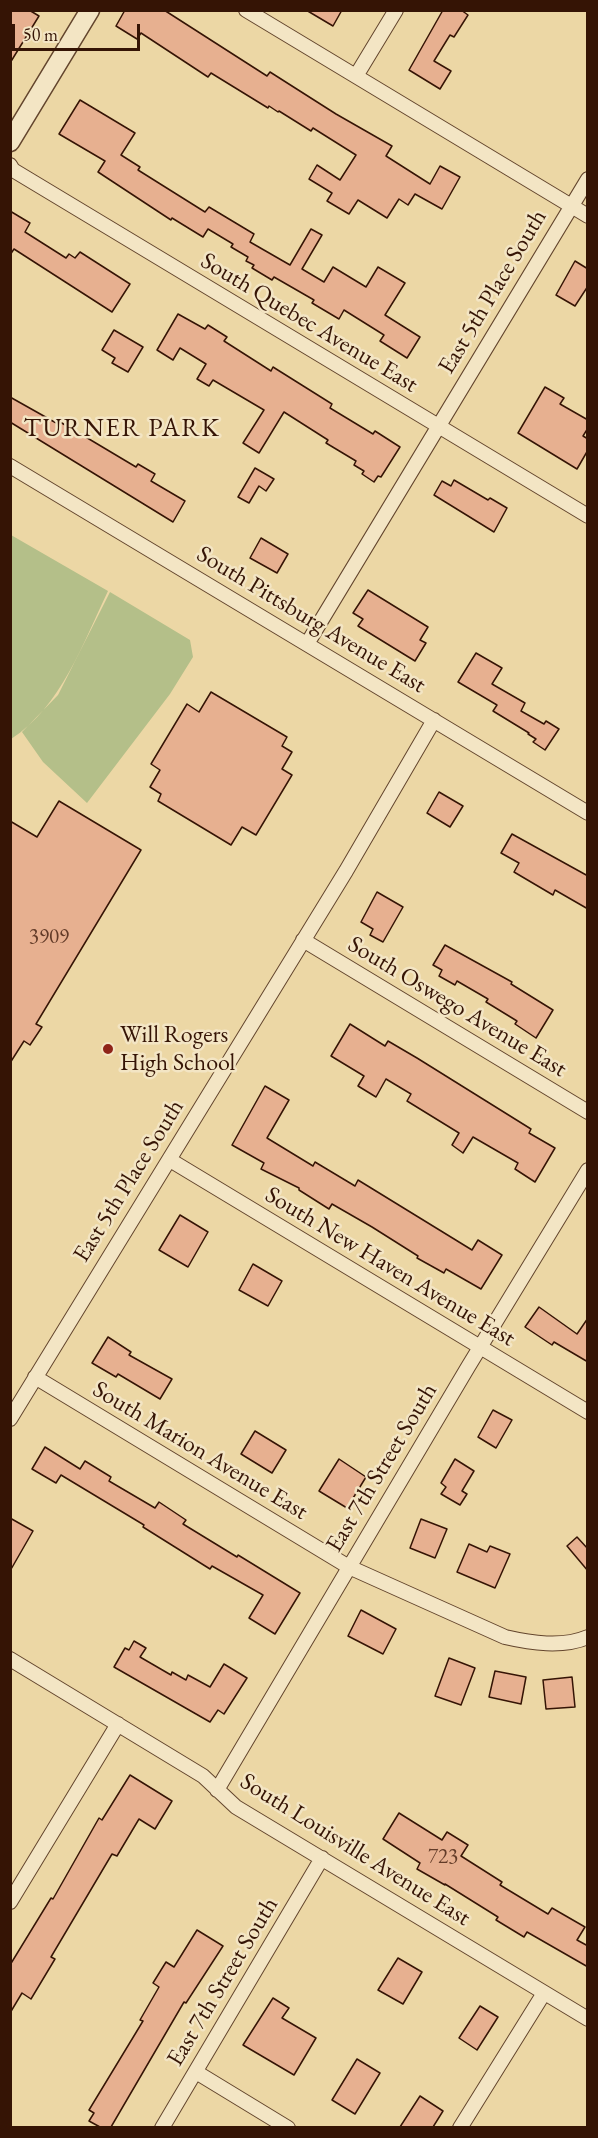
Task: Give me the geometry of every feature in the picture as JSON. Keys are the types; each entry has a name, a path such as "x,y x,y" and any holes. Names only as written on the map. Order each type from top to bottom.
{"street":[{"path":"10,142 90,10"},
{"path":"246,10 588,216"},
{"path":"356,76 396,10"},
{"name":"South Quebec Avenue East","path":"10,165 13,170 588,516"},
{"name":"East 5th Place South","path":"307,644 588,179"},
{"name":"South Pittsburg Avenue East","path":"10,466 588,813"},
{"name":"East 5th Place South","path":"10,1419 170,1160 434,720"},
{"name":"South Oswego Avenue East","path":"303,940 588,1112"},
{"name":"South New Haven Avenue East","path":"170,1160 588,1412"},
{"name":"East 7th Street South","path":"216,1790 588,1170"},
{"name":"South Marion Avenue East","path":"35,1377 349,1567 505,1637 535,1642 583,1639"},
{"name":"South Louisville Avenue East","path":"10,1659 204,1776 236,1807 588,2019"},
{"path":"10,1902 118,1724"},
{"name":"East 7th Street South","path":"162,2127 322,1858"},
{"path":"460,2127 544,1993"},
{"path":"196,2072 288,2127"}],"green space":[{"path":"11,535 108,591 80,652 57,692 44,710 11,739"},
{"path":"110,592 190,640 193,657 170,694 87,803 43,762 22,732 58,695"}],"building":[{"path":"10,10 29,10 39,16 10,63"},
{"path":"125,10 164,10 267,76 270,72 392,146 386,156 430,184 440,166 460,177 442,209 415,194 408,205 399,199 387,218 358,200 349,214 327,201 332,193 309,179 317,165 340,180 356,155 313,128 311,131 279,111 269,106 268,108 211,73 208,77 141,33 137,39 116,26"},
{"path":"306,10 342,10 333,26"},
{"path":"443,10 461,10 468,15 454,37 450,35 434,61 451,71 440,89 409,70"},
{"path":"80,100 135,133 121,155 140,167 138,170 205,212 209,207 254,234 250,242 290,265 311,229 322,235 302,269 324,282 333,267 366,287 378,267 405,283 385,315 420,337 407,358 380,341 384,335 344,310 339,319 312,303 314,300 274,277 272,280 252,268 254,265 246,261 248,257 231,247 233,244 208,229 203,237 172,218 171,220 98,172 105,161 59,134"},
{"path":"10,211 30,223 25,232 66,258 69,254 75,258 80,252 130,284 112,312 14,249 10,255"},
{"path":"575,261 588,269 588,286 575,306 556,295"},
{"path":"178,314 205,329 208,325 227,337 224,341 271,371 273,367 332,404 330,408 373,434 375,431 400,447 381,477 378,476 374,482 362,474 364,471 354,465 356,461 326,443 328,440 284,412 259,453 243,443 264,410 213,380 209,386 197,379 206,364 180,348 173,360 157,350"},
{"path":"114,330 143,347 128,372 112,363 115,358 102,350"},
{"path":"545,387 564,398 560,404 588,420 588,428 583,436 588,439 588,450 577,469 518,433"},
{"path":"10,397 58,424 60,422 136,467 138,464 155,474 151,481 185,501 173,522 10,422"},
{"path":"255,468 274,479 266,491 259,486 249,503 238,497"},
{"path":"454,480 488,500 490,498 507,508 494,532 434,495 442,481 451,486"},
{"path":"261,538 288,554 277,573 250,558"},
{"path":"368,590 428,627 420,640 426,643 415,661 358,626 363,619 353,613"},
{"path":"476,653 502,668 492,684 525,703 521,711 544,724 546,721 559,729 545,750 533,742 536,739 529,733 493,711 497,705 458,682"},
{"path":"211,692 287,737 282,746 292,752 282,769 292,775 256,835 242,827 231,845 158,801 161,794 150,787 160,770 151,764 187,704 199,712"},
{"path":"439,792 463,806 450,827 427,813"},
{"path":"59,801 141,850 36,1024 42,1027 30,1045 24,1041 10,1063 10,821 37,837"},
{"path":"512,834 588,876 588,909 555,890 553,895 514,872 519,863 501,853"},
{"path":"377,892 403,907 383,942 370,935 373,929 361,922"},
{"path":"445,945 512,982 511,984 553,1010 536,1038 515,1024 517,1021 486,1002 488,999 457,981 455,985 439,976 442,970 433,965"},
{"path":"350,1024 385,1046 388,1041 417,1058 531,1129 529,1133 555,1148 535,1182 515,1169 518,1163 473,1137 463,1153 452,1145 459,1133 407,1101 411,1094 386,1079 376,1097 358,1086 364,1076 331,1056"},
{"path":"265,1086 289,1100 267,1138 313,1166 315,1162 355,1186 358,1180 472,1250 478,1240 502,1255 481,1289 446,1269 444,1273 417,1258 418,1256 332,1204 329,1209 299,1188 261,1169 264,1163 232,1145"},
{"path":"180,1215 208,1232 188,1267 159,1250"},
{"path":"253,1264 282,1281 268,1306 239,1290"},
{"path":"539,1307 577,1334 588,1318 588,1362 554,1342 552,1345 525,1327"},
{"path":"108,1337 131,1352 129,1355 172,1379 160,1399 118,1374 116,1377 92,1363"},
{"path":"493,1410 512,1420 496,1448 478,1437"},
{"path":"255,1431 286,1450 272,1473 241,1454"},
{"path":"45,1447 80,1469 85,1461 111,1477 109,1481 155,1508 159,1502 186,1520 183,1524 300,1593 275,1634 249,1618 263,1595 212,1566 210,1569 143,1527 144,1525 61,1475 56,1483 32,1469"},
{"path":"339,1459 366,1477 347,1508 319,1491"},
{"path":"455,1459 474,1471 462,1491 467,1494 460,1505 441,1494 446,1487 441,1483"},
{"path":"10,1518 33,1531 10,1571"},
{"path":"421,1519 447,1529 435,1558 410,1548"},
{"path":"577,1537 588,1549 588,1571 567,1546"},
{"path":"469,1544 487,1552 490,1546 510,1554 495,1588 457,1572"},
{"path":"361,1610 396,1629 383,1654 348,1636"},
{"path":"134,1641 146,1648 140,1657 171,1675 172,1672 186,1680 188,1675 210,1687 224,1664 247,1678 224,1714 218,1710 210,1722 114,1667 125,1648 129,1650"},
{"path":"449,1658 475,1668 461,1705 435,1696"},
{"path":"495,1671 526,1677 521,1704 489,1697"},
{"path":"572,1677 575,1707 546,1709 543,1680"},
{"path":"130,1775 172,1801 155,1829 139,1819 117,1856 112,1854 51,1957 55,1959 31,1999 22,1993 10,2013 10,1965 51,1898 53,1899 99,1818 102,1820"},
{"path":"399,1813 442,1840 447,1832 468,1845 461,1856 502,1882 500,1885 548,1914 552,1908 585,1927 577,1940 588,1946 588,1967 527,1932 524,1937 496,1920 498,1917 417,1869 420,1863 383,1839"},
{"path":"197,1930 223,1946 186,2003 184,2002 111,2127 100,2127 89,2121 94,2113 89,2110 143,2021 140,2020 159,1987 153,1983 166,1962 174,1967"},
{"path":"398,1958 422,1972 403,2004 378,1990"},
{"path":"273,1998 289,2008 282,2018 316,2038 294,2075 243,2045"},
{"path":"480,2006 498,2017 477,2050 459,2038"},
{"path":"357,2059 380,2073 355,2114 332,2100"},
{"path":"420,2096 443,2111 433,2127 400,2127"}],"place":[{"name":"Will Rogers High School","path":"108,1049"}],"district":[{"name":"TURNER PARK","path":"122,429"}]}
